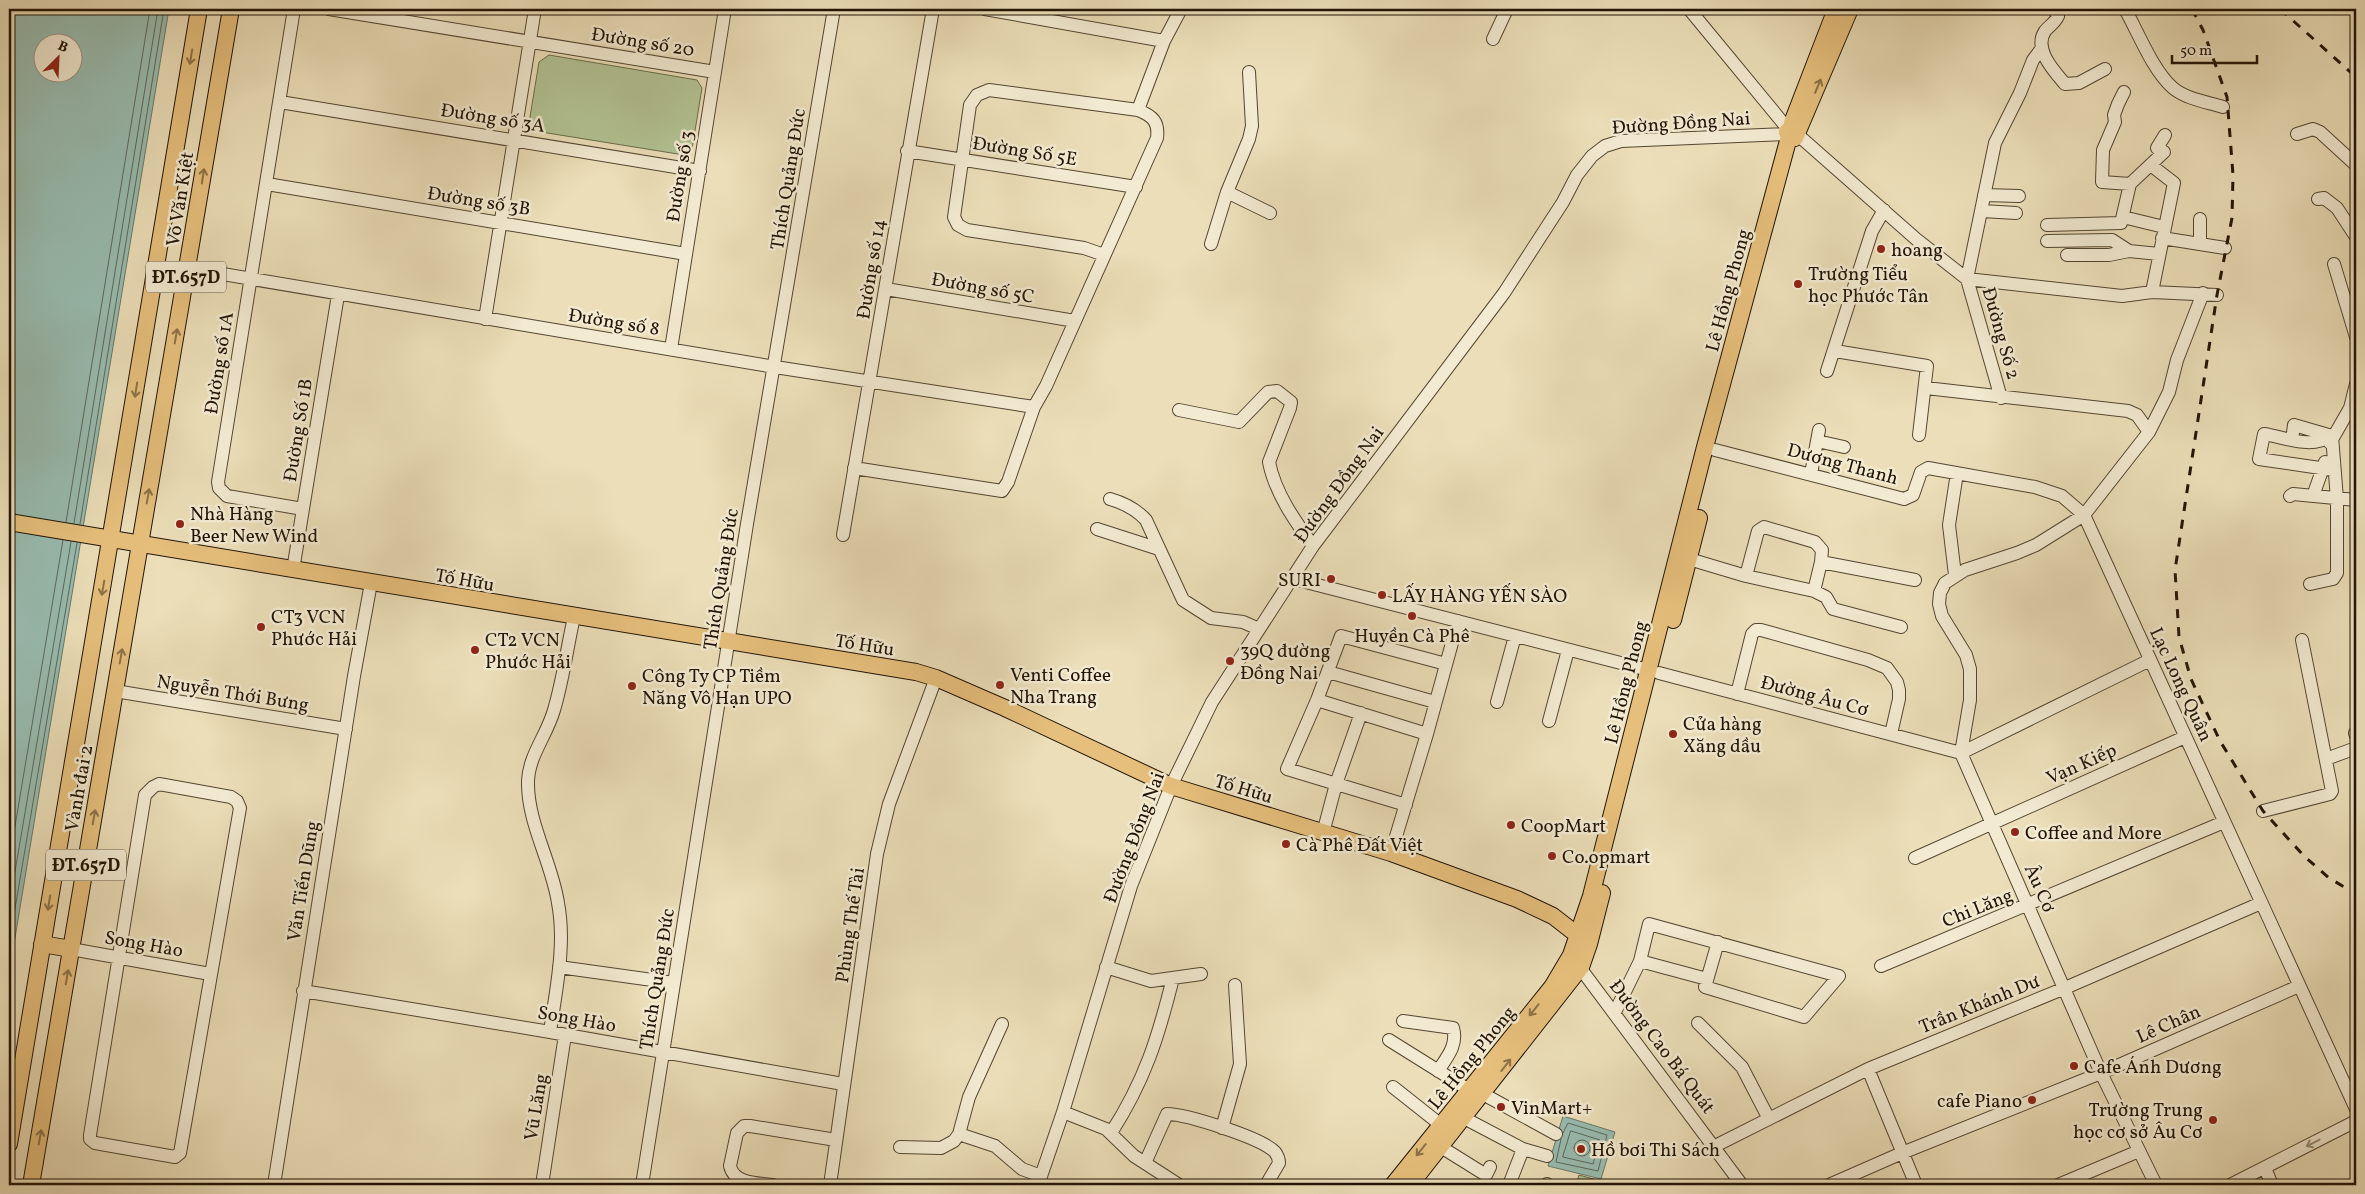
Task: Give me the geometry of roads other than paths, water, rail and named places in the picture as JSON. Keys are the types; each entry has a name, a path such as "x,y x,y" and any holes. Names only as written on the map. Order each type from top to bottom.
{"main road":[{"name":"Võ Văn Kiệt","path":"111,540 199,9"},
{"name":"Võ Văn Kiệt","path":"140,544 188,268 230,9"},
{"name":"Lê Hồng Phong","path":"1393,1185 1441,1125 1476,1092 1552,987 1576,961 1584,939 1792,133 1836,9"},
{"name":"Lê Hồng Phong","path":"1792,133 1850,9"},
{"name":"Lê Hồng Phong","path":"1653,672 1689,559 1710,448"},
{"name":"Tố Hữu","path":"9,522 574,617 916,672 936,678 1005,708 1172,786 1391,853 1518,899 1553,916 1584,939"},
{"name":"Vành đai 2","path":"9,1144 111,540"},
{"name":"Vành đai 2","path":"32,1185 140,544"},
{"path":"42,944 71,949"},
{"name":"Lê Hồng Phong","path":"1411,1185 1464,1118 1476,1092"}],"street":[{"name":"Đường số 1A","path":"294,9 219,472 219,488 222,493 233,498 303,509"},
{"name":"Đường số 20","path":"329,9 715,72"},
{"path":"486,319 535,9"},
{"name":"Đường số 3","path":"670,349 725,9"},
{"name":"Thích Quảng Đức","path":"642,1185 729,642 834,9"},
{"name":"Đường số 14","path":"843,535 933,9"},
{"path":"985,9 1164,41"},
{"path":"1138,110 1164,41 1181,9"},
{"path":"1689,9 1792,133 1967,279 2122,296 2152,292 2217,295"},
{"path":"2054,9 2058,16 2045,32 2041,42 2052,68 2065,84 2079,83 2105,69"},
{"path":"2125,9 2144,46 2164,78 2173,88 2187,96 2223,107"},
{"path":"1493,39 1501,11"},
{"path":"1967,279 1995,144 2020,93 2033,60 2042,48"},
{"path":"1211,244 1227,192 1246,150 1252,126 1249,72"},
{"path":"854,468 1002,491 1008,482 1034,407 1158,138 1155,120 1148,114 1138,110 989,90 982,91 972,99 970,105 962,159 954,217 962,228 1084,248 1104,255"},
{"path":"2124,92 2114,114 2115,122 2103,150 2102,182 2130,184"},
{"name":"Đường số 3A","path":"280,102 700,171"},
{"path":"2297,134 2313,129 2320,132 2356,165"},
{"name":"Đường Đồng Nai","path":"1040,1181 1063,1112 1131,886 1172,786 1212,702 1294,579 1313,546 1504,292 1563,202 1577,174 1592,156 1605,146 1621,142 1792,133"},
{"path":"2047,225 2121,223 2130,184 2152,166 2164,152 2157,148 2165,135"},
{"name":"Đường Số 5E","path":"908,151 1136,187"},
{"path":"2152,166 2174,183 2152,292"},
{"name":"Đường số 3B","path":"267,184 686,254"},
{"path":"1227,192 1270,213"},
{"path":"1984,195 2019,196"},
{"path":"2318,199 2330,201 2337,208 2356,237"},
{"path":"1827,371 1835,351 1869,238 1884,210"},
{"path":"1982,211 2016,213"},
{"path":"2123,217 2163,233 2200,244 2225,248"},
{"path":"2200,219 2200,244"},
{"path":"2047,241 2112,240 2128,251"},
{"path":"2067,255 2109,255 2128,251 2159,254"},
{"path":"2334,264 2356,337"},
{"name":"Đường số 8","path":"188,268 338,295 775,367 1034,407"},
{"name":"Đường Số 2","path":"1967,279 2001,398"},
{"name":"Đường số 5C","path":"886,289 1075,321"},
{"path":"1961,753 1970,700 1970,669 1966,655 1942,616 1939,604 1940,593 1945,583 1955,574 2017,554 2054,535 2084,516 2149,432 2169,392 2177,360 2203,293"},
{"name":"Đường Số 1B","path":"294,570 338,295"},
{"path":"1835,351 1927,366 1926,388 1919,435"},
{"path":"2310,584 2333,579 2337,574 2337,499 2329,469 2332,436 2350,408 2356,384"},
{"path":"1926,388 2128,411 2137,415 2149,432"},
{"path":"1179,410 1239,422 1268,392 1277,391 1290,402 1290,408 1270,462 1271,471 1291,517 1313,546"},
{"path":"2329,469 2259,459 2264,434 2316,443 2332,436"},
{"path":"1811,474 1818,435 1844,447"},
{"name":"Dương Thanh","path":"1710,448 1904,498 1913,495 1924,468 2035,487 2062,496 2084,516"},
{"path":"2312,496 2329,469"},
{"path":"1955,574 1949,525 1957,473"},
{"path":"2290,496 2293,494 2356,500"},
{"path":"1110,499 1139,512 1146,520 1183,600 1211,618 1243,622 1259,629"},
{"name":"Lạc Long Quân","path":"2084,516 2356,1109"},
{"path":"1746,576 1760,528 1816,542 1822,550 1814,591"},
{"path":"1097,529 1159,549"},
{"path":"1689,559 1746,576 1814,591 1826,598 1833,609 1901,627"},
{"path":"1821,562 1916,580"},
{"name":"Đường Âu Cơ","path":"1294,579 1961,753"},
{"name":"Văn Tiến Dũng","path":"274,1185 303,991 371,583"},
{"path":"550,1032 559,967 561,922 558,902 532,808 528,783 529,767 555,707 574,617"},
{"path":"1391,853 1428,734 1458,621"},
{"path":"1736,694 1752,634 1756,630 1761,630 1868,660 1886,668 1897,682 1899,690 1899,699 1891,734"},
{"path":"1406,805 1287,769 1317,700 1341,636 1446,664"},
{"path":"1497,702 1515,636"},
{"path":"2263,811 2330,794 2333,788 2302,640"},
{"path":"1549,721 1568,650"},
{"path":"1961,753 2150,660"},
{"path":"1328,672 1435,702"},
{"name":"Phùng Thế Tài","path":"830,1185 843,1084 854,1030 882,830 889,804 936,678"},
{"name":"Nguyễn Thới Bưng","path":"115,692 346,728"},
{"path":"1317,700 1428,734"},
{"path":"1323,833 1336,784 1362,713"},
{"name":"Vạn Kiếp","path":"1915,858 2186,737"},
{"path":"2326,759 2356,748"},
{"name":"Âu Cơ","path":"1961,753 2101,1072 2156,1185"},
{"path":"159,784 231,797 237,801 240,808 180,1153 175,1157 95,1142 90,1139 118,958 146,795 153,787 159,784"},
{"name":"Chi Lăng","path":"1881,966 2029,906 2224,822"},
{"name":"Trần Khánh Dư","path":"1715,1146 1868,1069 2065,988 2261,903"},
{"path":"1615,1012 1640,961 1649,924 1718,942 1839,976 1804,1016 1705,987 1718,942"},
{"name":"Song Hào","path":"71,949 210,974"},
{"name":"Đường Cao Bá Quát","path":"1576,961 1715,1146 1742,1185"},
{"path":"1640,961 1707,979"},
{"path":"559,967 674,983"},
{"path":"1106,967 1152,981 1201,974"},
{"path":"1111,1133 1142,1078 1158,1038 1173,978"},
{"path":"1222,1128 1240,1064 1235,985"},
{"name":"Lê Chân","path":"1829,1185 1902,1153 2101,1072 2299,986"},
{"name":"Song Hào","path":"303,991 565,1034 843,1084"},
{"path":"1403,1021 1453,1028 1455,1034 1453,1048 1438,1071"},
{"path":"1698,1023 1742,1067 1770,1119"},
{"path":"900,1147 941,1148 954,1141 959,1134 969,1097 1002,1024"},
{"name":"Vũ Lăng","path":"542,1185 565,1034"},
{"path":"1389,1040 1438,1071 1556,1134"},
{"path":"1868,1069 1916,1185"},
{"path":"1393,1087 1441,1125"},
{"path":"1063,1112 1095,1124 1111,1133 1129,1152 1179,1185"},
{"path":"1145,1163 1167,1114 1177,1114 1222,1128 1264,1145 1277,1154 1279,1158 1277,1168 1266,1185"},
{"path":"1464,1118 1522,1149 1547,1156"},
{"path":"2230,1185 2356,1120"},
{"path":"773,1185 740,1180 731,1172 730,1166 737,1133 740,1129 750,1126 836,1140"},
{"path":"959,1134 995,1146 1022,1169 1040,1181"},
{"path":"1441,1147 1486,1175 1490,1167"},
{"path":"1509,1185 1522,1149"},
{"path":"2058,1185 2139,1151"},
{"path":"2264,1168 2272,1185"}],"water":[{"path":"9,9 169,9 9,974"},
{"name":"Hồ bơi Thi Sách","path":"1563,1116 1615,1132 1601,1179 1548,1166"}],"railway":[{"path":"2192,9 2203,30 2227,97 2233,175 2232,218 2217,295 2175,570 2179,637 2191,679 2220,741 2263,811 2304,856 2329,878 2356,894"},
{"path":"2280,9 2356,77"}],"place":[{"name":"hoang","path":"1881,249"},
{"name":"Trường Tiểu học Phước Tân","path":"1798,284"},
{"name":"Nhà Hàng Beer New Wind","path":"180,524"},
{"name":"SURI","path":"1331,579"},
{"name":"LẤY HÀNG YẾN SÀO","path":"1382,595"},
{"name":"Huyền Cà Phê","path":"1412,616"},
{"name":"CT3 VCN Phước Hải","path":"261,627"},
{"name":"CT2 VCN Phước Hải","path":"475,650"},
{"name":"39Q đường Đồng Nai","path":"1230,661"},
{"name":"Venti Coffee Nha Trang","path":"1000,685"},
{"name":"Công Ty CP Tiềm Năng Vô Hạn UPO","path":"632,686"},
{"name":"Cửa hàng Xăng dầu","path":"1673,734"},
{"name":"CoopMart","path":"1511,825"},
{"name":"Coffee and More","path":"2015,832"},
{"name":"Cà Phê Đất Việt","path":"1286,844"},
{"name":"Co.opmart","path":"1552,856"},
{"name":"Cafe Ánh Dương","path":"2074,1066"},
{"name":"cafe Piano","path":"2032,1100"},
{"name":"VinMart+","path":"1501,1107"},
{"name":"Trường Trung học cơ sở Âu Cơ","path":"2213,1120"},
{"name":"Hồ bơi Thi Sách","path":"1581,1149"}]}
